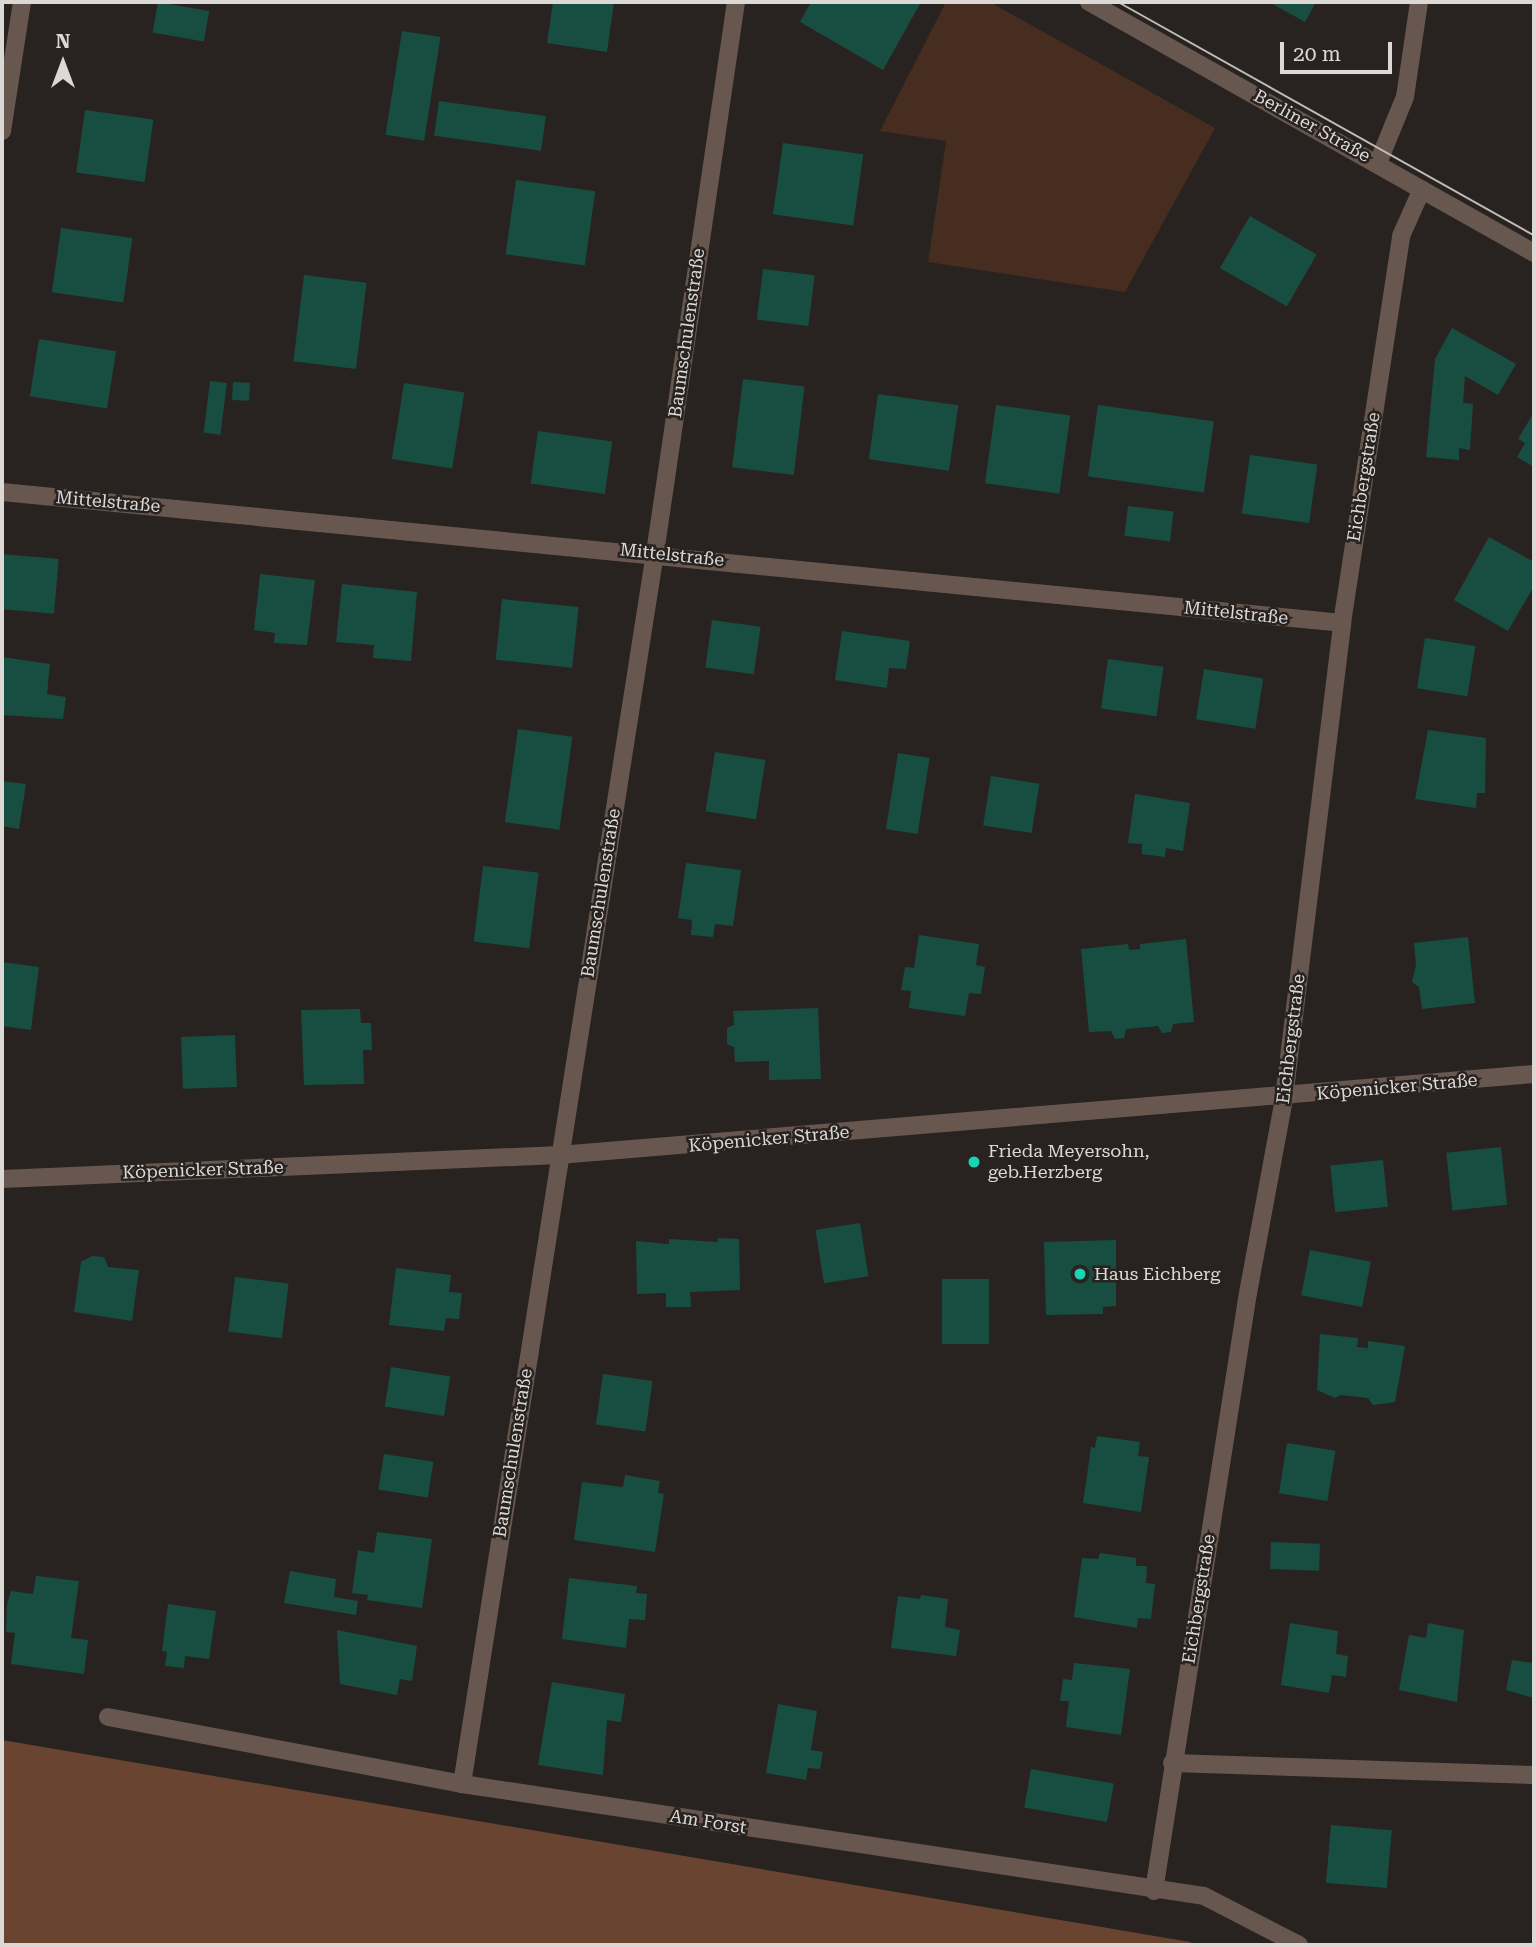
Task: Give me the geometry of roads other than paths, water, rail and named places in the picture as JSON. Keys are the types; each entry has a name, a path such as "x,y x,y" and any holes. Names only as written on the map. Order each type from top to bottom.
{"street":[{"path":"2,131 22,2"},
{"name":"Baumschulenstraße","path":"462,1784 655,553 736,2"},
{"name":"Berliner Straße","path":"1089,2 1534,253"},
{"path":"1378,163 1405,97 1419,2"},
{"name":"Eichbergstraße","path":"1154,1891 1172,1763 1284,1098 1342,623 1403,224 1422,189"},
{"name":"Mittelstraße","path":"2,492 655,553 1342,623"},
{"name":"Köpenicker Straße","path":"2,1179 559,1156 1284,1098 1534,1074"},
{"name":"Am Forst","path":"108,1717 462,1784 1154,1891 1205,1896 1300,1945"},
{"path":"1172,1763 1534,1775"}],"tram line":[{"path":"1118,2 1534,235"}],"place":[{"name":"Frieda Meyersohn, geb.Herzberg","path":"974,1162"},
{"name":"Haus Eichberg","path":"1080,1274"}]}
